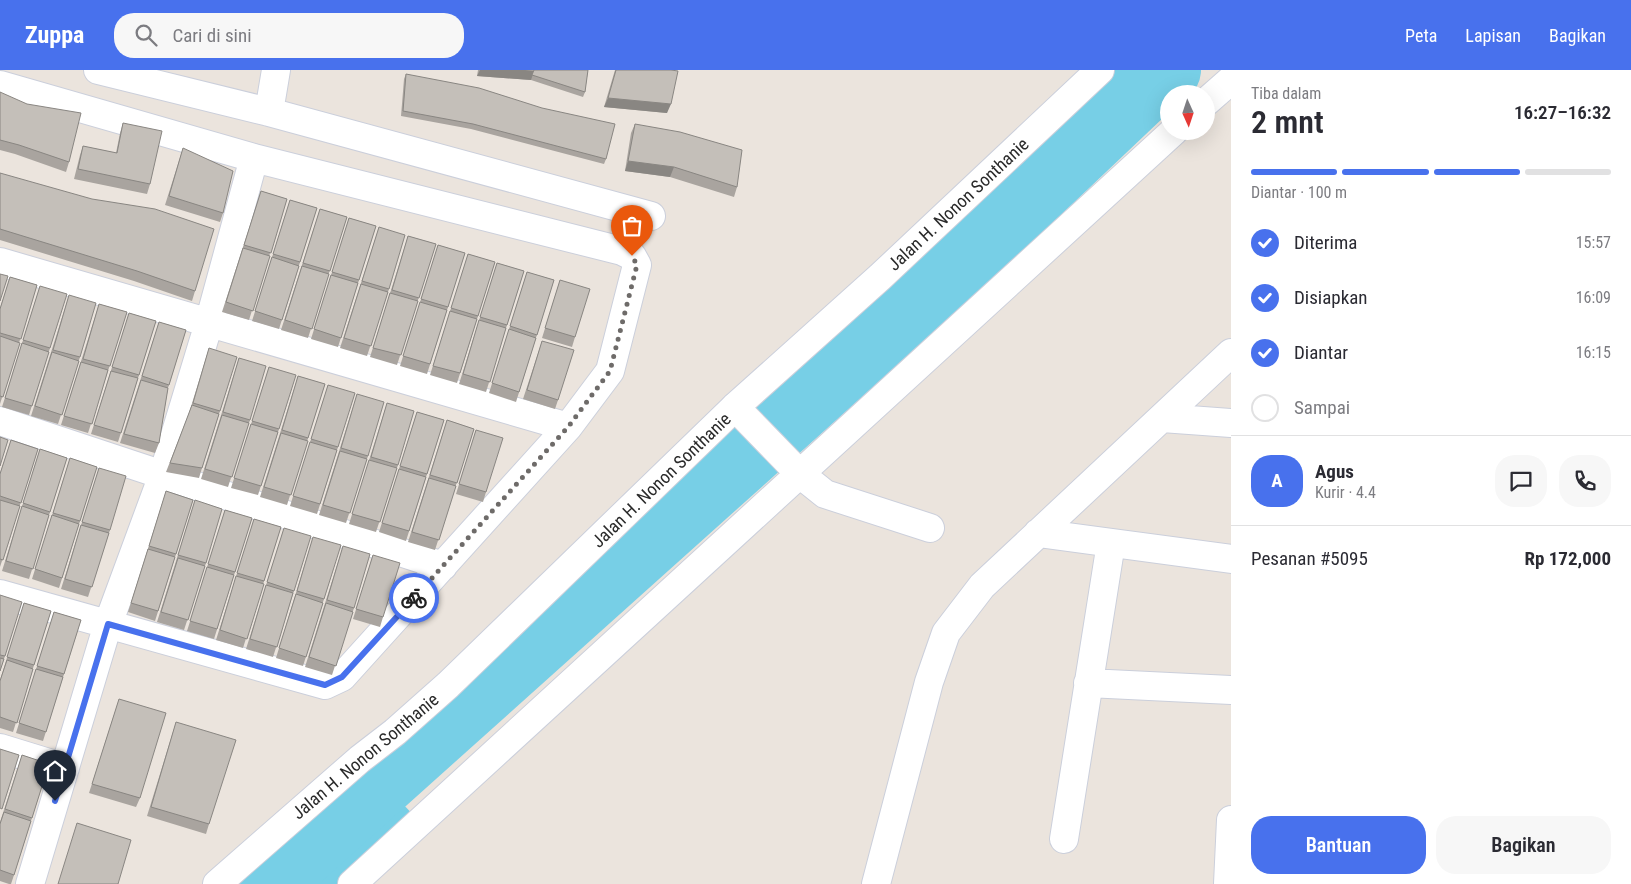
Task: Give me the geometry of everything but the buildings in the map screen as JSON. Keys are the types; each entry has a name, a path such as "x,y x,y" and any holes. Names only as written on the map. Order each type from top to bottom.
{"street":[{"path":"98,70 269,112 651,216"},
{"path":"269,112 276,70"},
{"name":"Jalan H. Nonon Sonthanie","path":"217,884 352,765 395,732 448,685 735,407 880,277 1100,70"},
{"path":"1215,94 1231,80"},
{"path":"0,85 254,158 612,249 632,256 637,265 610,371 568,427 342,677 325,685 0,594"},
{"path":"352,884 795,469 1164,140"},
{"path":"30,884 108,624 163,475 209,323 254,158"},
{"path":"0,262 568,427"},
{"path":"876,884 929,682 946,633 982,586 1231,353"},
{"path":"735,407 795,469 825,494 930,528"},
{"path":"1162,418 1231,423"},
{"path":"0,421 443,566"},
{"path":"1038,533 1231,559"},
{"path":"1064,839 1111,543"},
{"path":"1088,683 1231,690"},
{"path":"0,748 65,768"},
{"path":"1228,884 1231,820"}],"water":[{"path":"360,759 420,822 352,884 217,884"}],"waterway":[{"path":"268,884 965,259 1144,89 1167,70"}],"way so far":[{"path":"414,598 568,427 610,371 637,265 632,256"}],"route":[{"path":"55,801 108,624 325,685 342,677 414,598"}]}
